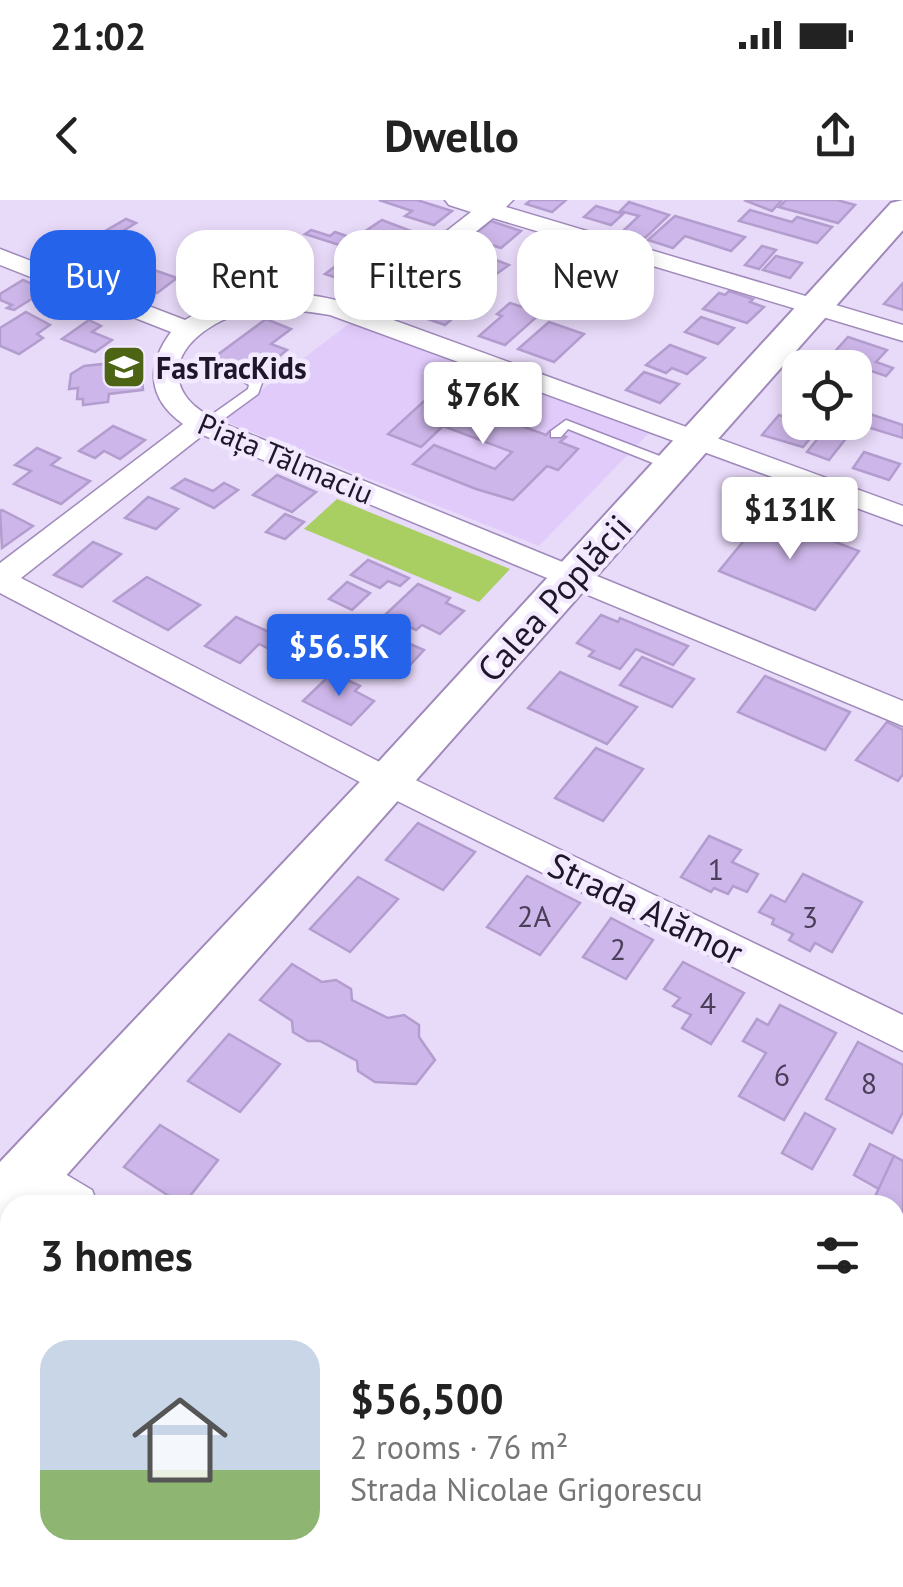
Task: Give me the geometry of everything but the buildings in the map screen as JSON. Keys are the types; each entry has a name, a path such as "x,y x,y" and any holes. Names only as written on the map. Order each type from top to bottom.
{"main road":[{"name":"Calea Poplăcii","path":"15,1189 389,782 903,210"}],"street":[{"path":"457,200 495,205 903,333"},
{"path":"464,230 495,205"},
{"path":"0,256 188,330 220,311 259,302 334,309"},
{"path":"372,320 685,452 903,516"},
{"name":"Piața Tălmaciu","path":"188,330 171,351 164,376 171,400 202,425 903,714"},
{"path":"0,579 202,425"},
{"name":"Strada Alămor","path":"0,579 389,782 903,1034"}],"lane":[{"path":"202,425 254,392 256,383 240,377"},
{"path":"556,434 566,424 685,452"}],"shaded area":[{"path":"350,323 650,432 539,546 222,420"}],"green space":[{"path":"337,499 510,569 479,602 304,529"}],"place":[{"name":"FasTracKids","path":"124,367"}]}
